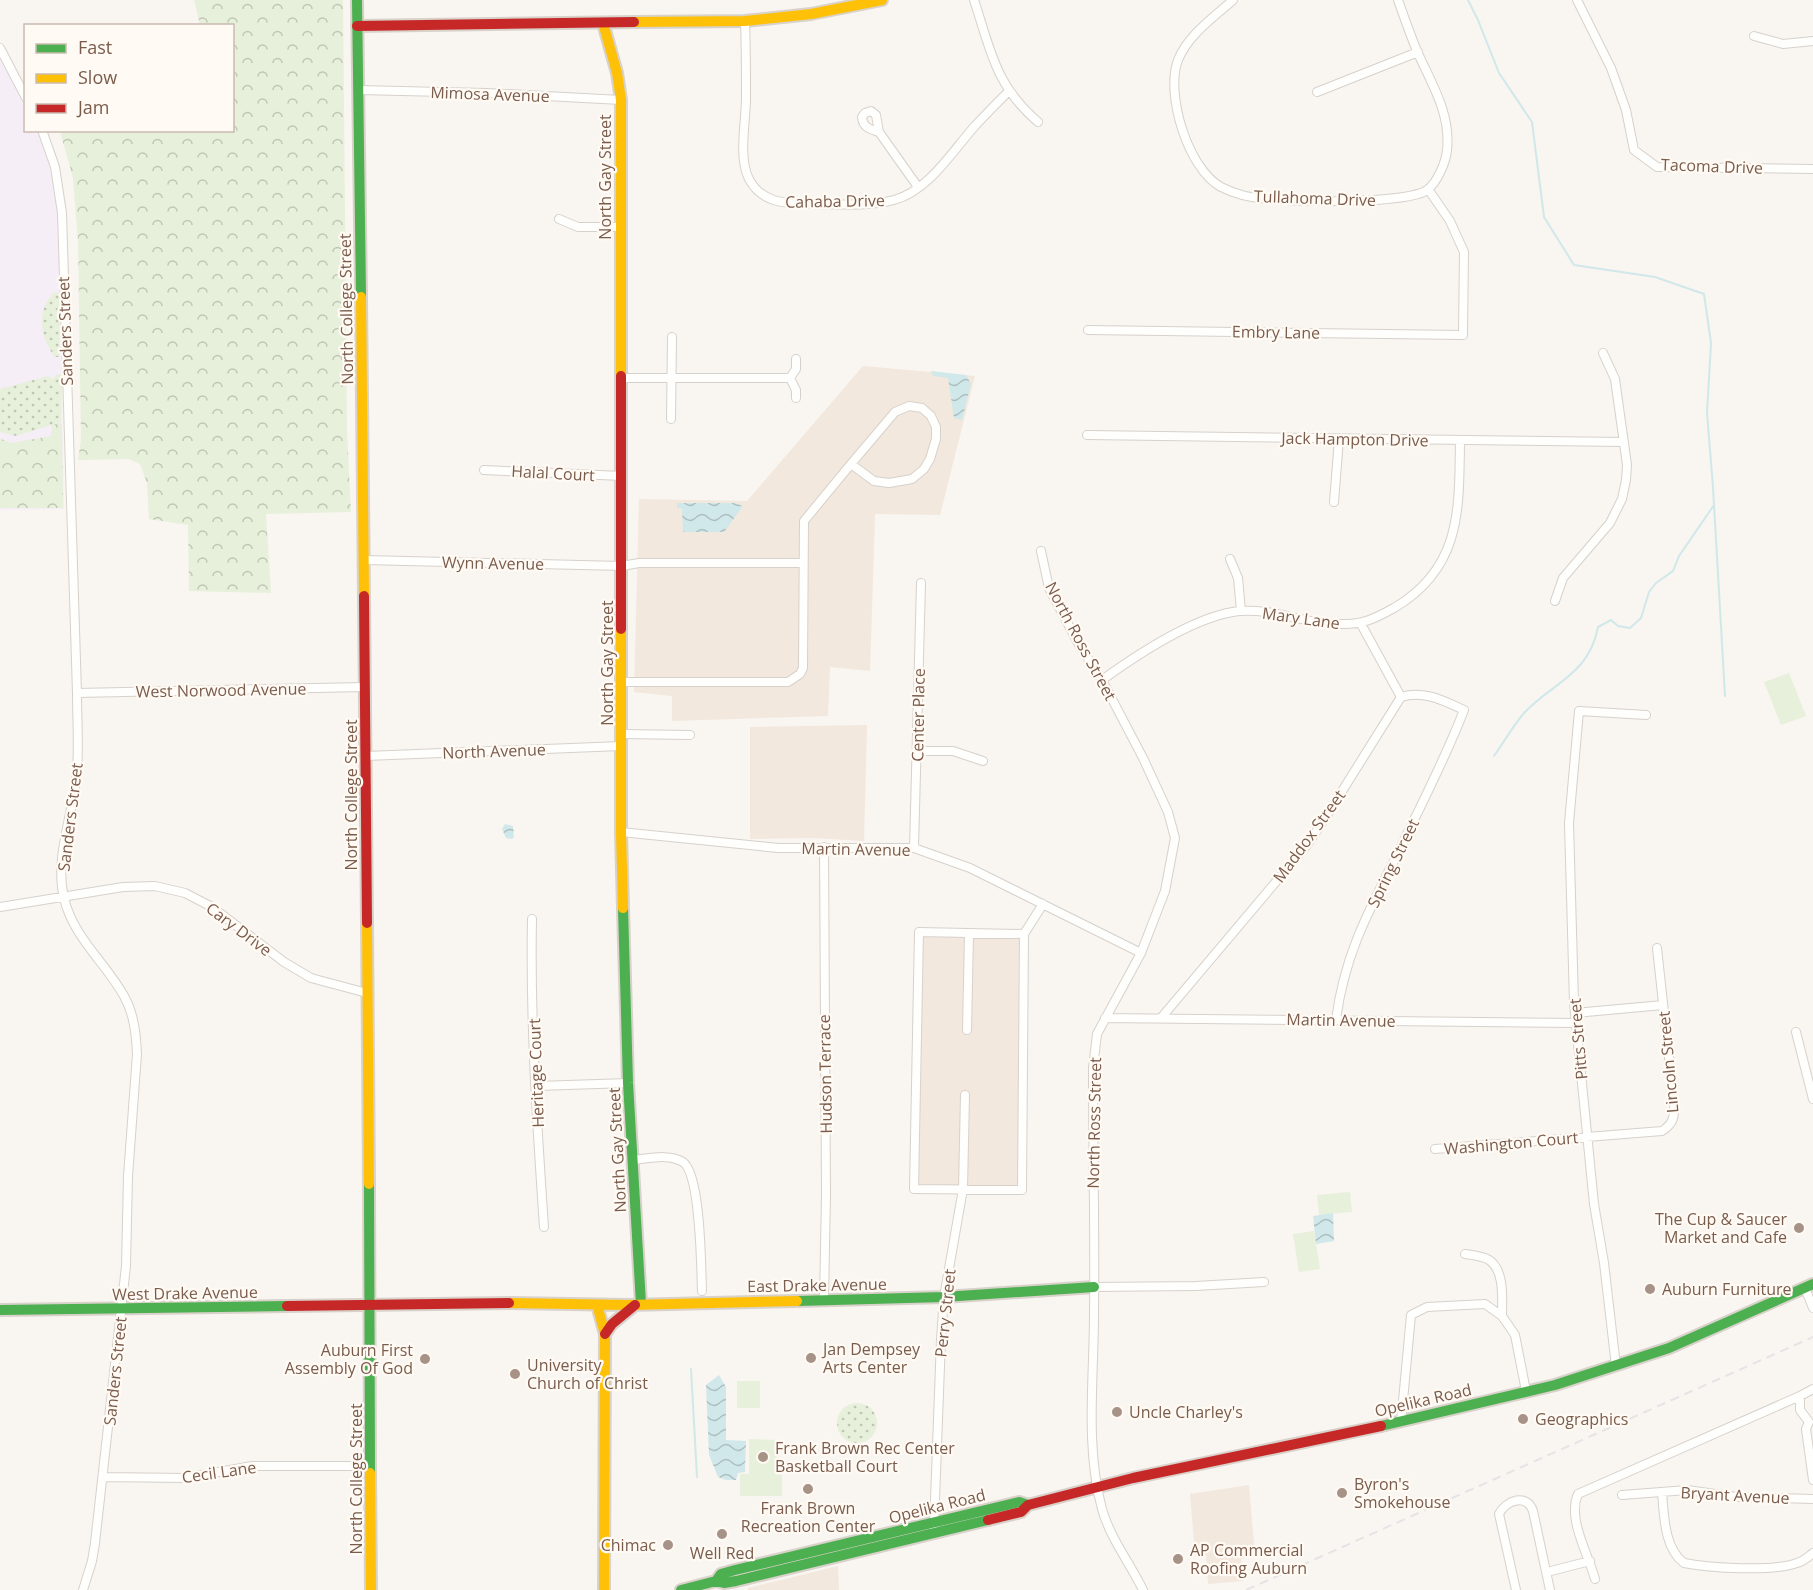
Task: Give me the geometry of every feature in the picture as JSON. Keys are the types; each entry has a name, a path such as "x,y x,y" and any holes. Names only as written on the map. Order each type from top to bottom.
{"street":[{"name":"North College Street","path":"357,0 366,756 371,1590"},
{"path":"357,26 746,21 811,14 882,0"},
{"path":"974,0 998,73 1022,107 1038,122"},
{"name":"Tullahoma Drive","path":"1233,0 1197,33 1179,58 1176,68 1174,101 1183,130 1195,158 1214,182 1243,195 1284,199 1385,200 1414,196 1428,189"},
{"path":"1398,0 1446,118 1448,150 1445,161 1428,189"},
{"name":"Tacoma Drive","path":"1577,0 1611,68 1626,110 1634,150 1657,167 1813,169"},
{"name":"Cahaba Drive","path":"746,21 744,160 749,179 755,188 773,201 805,204 895,200 918,187 935,172 1009,91"},
{"name":"North Gay Street","path":"603,23 617,73 621,100 621,832 628,1083 638,1305"},
{"path":"1754,36 1783,44 1813,41"},
{"path":"0,48 24,94"},
{"path":"1317,92 1418,52"},
{"name":"Mimosa Avenue","path":"358,90 487,93 621,100"},
{"name":"Sanders Street","path":"43,132 55,167 62,213 76,693 77,770 62,859 64,897 75,928 124,996 132,1014 137,1054 128,1176 126,1266 122,1309 92,1561 83,1590"},
{"path":"879,132 918,187"},
{"name":"Embry Lane","path":"1088,330 1463,335 1464,252 1450,221 1428,189"},
{"path":"559,219 578,226 620,227"},
{"path":"671,419 672,337"},
{"path":"1555,601 1563,578 1610,523 1622,499 1626,480 1624,442 1615,379 1603,353"},
{"path":"790,378 796,369 796,359"},
{"path":"621,378 790,378"},
{"path":"790,378 796,390 796,398"},
{"path":"622,682 788,682 795,680 803,668 804,521 895,412 909,406 922,408 931,416 936,427 936,439 930,459 924,469 912,479 889,483 874,481 851,465"},
{"name":"Jack Hampton Drive","path":"1086,435 1624,442"},
{"path":"1334,502 1339,439"},
{"name":"Mary Lane","path":"1102,680 1136,656 1218,615 1241,611 1270,613 1320,624 1361,624 1401,603 1425,585 1442,561 1454,534 1459,504 1460,440"},
{"name":"Halal Court","path":"484,470 622,476"},
{"name":"North Ross Street","path":"1041,551 1049,588 1077,642 1102,680 1168,812 1175,838 1165,891 1141,953 1097,1034 1093,1068 1093,1439 1097,1488 1103,1512 1115,1540 1143,1590"},
{"path":"1230,559 1238,578 1241,611"},
{"name":"Wynn Avenue","path":"364,560 622,566 639,563 803,563"},
{"name":"Center Place","path":"914,848 921,583"},
{"path":"1361,624 1401,697"},
{"name":"West Norwood Avenue","path":"76,693 365,687"},
{"name":"Spring Street","path":"1336,1020 1340,990 1356,939 1449,749 1464,710 1423,694 1413,693 1401,697"},
{"name":"Maddox Street","path":"1161,1018 1307,845 1401,697"},
{"name":"Pitts Street","path":"1616,1366 1604,1263 1594,1203 1575,1013 1569,823 1579,711 1646,715"},
{"path":"622,734 690,735"},
{"name":"North Avenue","path":"366,756 621,746"},
{"path":"917,751 952,751 983,761"},
{"name":"Martin Avenue","path":"621,832 778,848 914,848 970,868 1141,953"},
{"name":"Hudson Terrace","path":"824,848 826,1195 824,1300"},
{"name":"Cary Drive","path":"0,907 123,887 155,886 185,893 212,907 284,962 311,978 367,993"},
{"path":"1024,934 919,932 914,1189 1022,1190 1024,934 1043,904"},
{"name":"Heritage Court","path":"532,919 531,954 544,1227"},
{"path":"967,1030 969,934"},
{"name":"Lincoln Street","path":"1587,1137 1662,1131 1671,1126 1675,1115 1657,948"},
{"path":"1575,1013 1663,1005"},
{"name":"Martin Avenue","path":"1105,1018 1576,1023"},
{"path":"1796,1032 1813,1099"},
{"path":"537,1086 628,1083"},
{"name":"Perry Street","path":"934,1527 944,1297 963,1189 965,1095"},
{"name":"Washington Court","path":"1435,1149 1587,1137"},
{"path":"632,1160 674,1159 684,1163 691,1172 698,1222 702,1291"},
{"path":"1465,1254 1489,1260 1497,1270 1502,1290 1502,1316"},
{"name":"East Drake Avenue","path":"370,1305 638,1305 944,1297 1094,1287 1196,1286 1264,1282"},
{"path":"1809,1286 1813,1308"},
{"name":"Opelika Road","path":"681,1590 716,1581 721,1574 735,1570 934,1527 1019,1502 1028,1505 1144,1475 1401,1422 1526,1391 1616,1366 1669,1348 1809,1286"},
{"path":"1401,1422 1411,1315 1427,1307 1485,1304 1502,1316 1515,1335 1526,1391"},
{"name":"West Drake Avenue","path":"0,1310 370,1305"},
{"path":"597,1305 605,1334 604,1590"},
{"path":"605,1334 612,1324 638,1305"},
{"path":"1595,1579 1575,1520 1574,1504 1578,1494 1813,1389"},
{"path":"1800,1396 1800,1410 1811,1423 1806,1429 1813,1480"},
{"name":"Cecil Lane","path":"103,1477 186,1478 252,1466 371,1466"},
{"name":"Bryant Avenue","path":"1622,1495 1687,1490 1737,1497 1813,1499"},
{"path":"1662,1492 1671,1547 1675,1557 1684,1563 1756,1567 1786,1566 1806,1559 1813,1553"},
{"path":"1516,1590 1499,1514 1505,1506 1515,1501 1526,1500 1530,1504 1550,1590"},
{"path":"1547,1572 1590,1561"}],"shaded area":[{"path":"0,57 24,106 24,132 37,132 53,179 57,209 60,277 64,509 0,510"},
{"path":"863,366 975,376 940,515 875,514 870,671 830,667 828,716 672,721 672,696 634,692 639,499 747,501"},
{"path":"867,725 864,841 813,838 750,839 750,727"},
{"path":"919,932 1024,934 1022,1190 914,1189"},
{"path":"1249,1485 1255,1556 1241,1559 1243,1581 1208,1584 1206,1555 1195,1555 1190,1494"},
{"path":"838,1566 839,1590 748,1590 748,1588"}],"green space":[{"path":"194,0 343,0 347,431 351,512 266,514 271,593 189,591 188,525 149,519 147,483 140,464 129,459 78,460 81,440 78,241 73,178 60,132 234,132 234,24 200,24"},
{"path":"55,292 58,293 60,302 59,357 55,357 50,349 42,324 44,307"},
{"path":"57,374 62,377 61,422 16,436 0,432 0,389 48,376 53,379"},
{"path":"62,424 63,508 0,508 0,438 10,443 51,436 52,425"},
{"path":"1789,673 1806,716 1781,725 1764,682"},
{"path":"1350,1192 1352,1212 1319,1215 1317,1195"},
{"path":"1314,1231 1320,1269 1299,1272 1293,1234"},
{"path":"737,1381 760,1381 760,1408 737,1408"},
{"path":"857,1403 871,1409 877,1423 871,1437 857,1443 843,1437 837,1423 843,1409"},
{"name":"Frank Brown Rec Center Basketball Court","path":"749,1439 776,1440 777,1474 782,1475 782,1496 740,1496 740,1474 749,1474"}],"water":[{"path":"931,371 966,375 971,384 962,420 954,418 948,378 933,376"},
{"path":"677,503 735,503 743,506 724,532 683,532 682,508 677,508"},
{"path":"505,824 513,826 514,837 512,839 506,838 502,829"},
{"path":"1333,1213 1334,1241 1316,1244 1313,1216"},
{"path":"719,1375 726,1387 726,1440 746,1441 745,1472 738,1473 736,1480 718,1477 709,1455 706,1385"}],"waterway":[{"path":"1468,0 1499,73 1532,122 1544,217 1574,265 1655,277 1704,294 1711,343 1707,413 1725,696"},
{"path":"1494,756 1524,713 1568,677 1587,656 1598,627 1611,620 1618,626 1630,628 1641,618 1649,592 1656,583 1673,571 1679,556 1714,505"},
{"path":"691,1369 697,1477"}],"railway":[{"path":"1246,1590 1813,1337"}],"traffic: fast":[{"path":"357,0 361,297"},
{"path":"623,908 628,1083 641,1304"},
{"path":"369,1184 370,1473"},
{"path":"1381,1426 1555,1385 1669,1348 1813,1284"},
{"path":"797,1301 944,1297 1094,1287"},
{"path":"0,1310 287,1306"},
{"path":"716,1581 721,1574 735,1570 1019,1502 1028,1505"},
{"path":"681,1590 716,1581 724,1583 736,1581 988,1520"}],"traffic: slow":[{"path":"634,22 745,21 811,14 882,0"},
{"path":"603,23 617,73 621,100 621,376"},
{"path":"361,297 364,596"},
{"path":"621,629 623,908"},
{"path":"367,923 369,1184"},
{"path":"509,1303 629,1305 797,1301"},
{"path":"597,1305 605,1334 604,1590"},
{"path":"370,1473 371,1590"}],"traffic: jam":[{"path":"357,26 634,22"},
{"path":"621,376 621,629"},
{"path":"364,596 367,923"},
{"path":"287,1306 509,1303"},
{"path":"605,1334 612,1324 635,1305"},
{"path":"988,1520 1021,1512 1028,1505 1133,1478 1381,1426"}],"place":[{"name":"The Cup & Saucer Market and Cafe","path":"1799,1228"},
{"name":"Auburn Furniture","path":"1650,1289"},
{"name":"Jan Dempsey Arts Center","path":"811,1358"},
{"name":"Auburn First Assembly Of God","path":"425,1359"},
{"name":"University Church of Christ","path":"515,1374"},
{"name":"Uncle Charley's","path":"1117,1412"},
{"name":"Geographics","path":"1523,1419"},
{"name":"Frank Brown Rec Center Basketball Court","path":"763,1457"},
{"name":"Frank Brown Recreation Center","path":"808,1489"},
{"name":"Byron's Smokehouse","path":"1342,1493"},
{"name":"Well Red","path":"722,1534"},
{"name":"Chimac","path":"668,1545"},
{"name":"AP Commercial Roofing Auburn","path":"1178,1559"}]}
